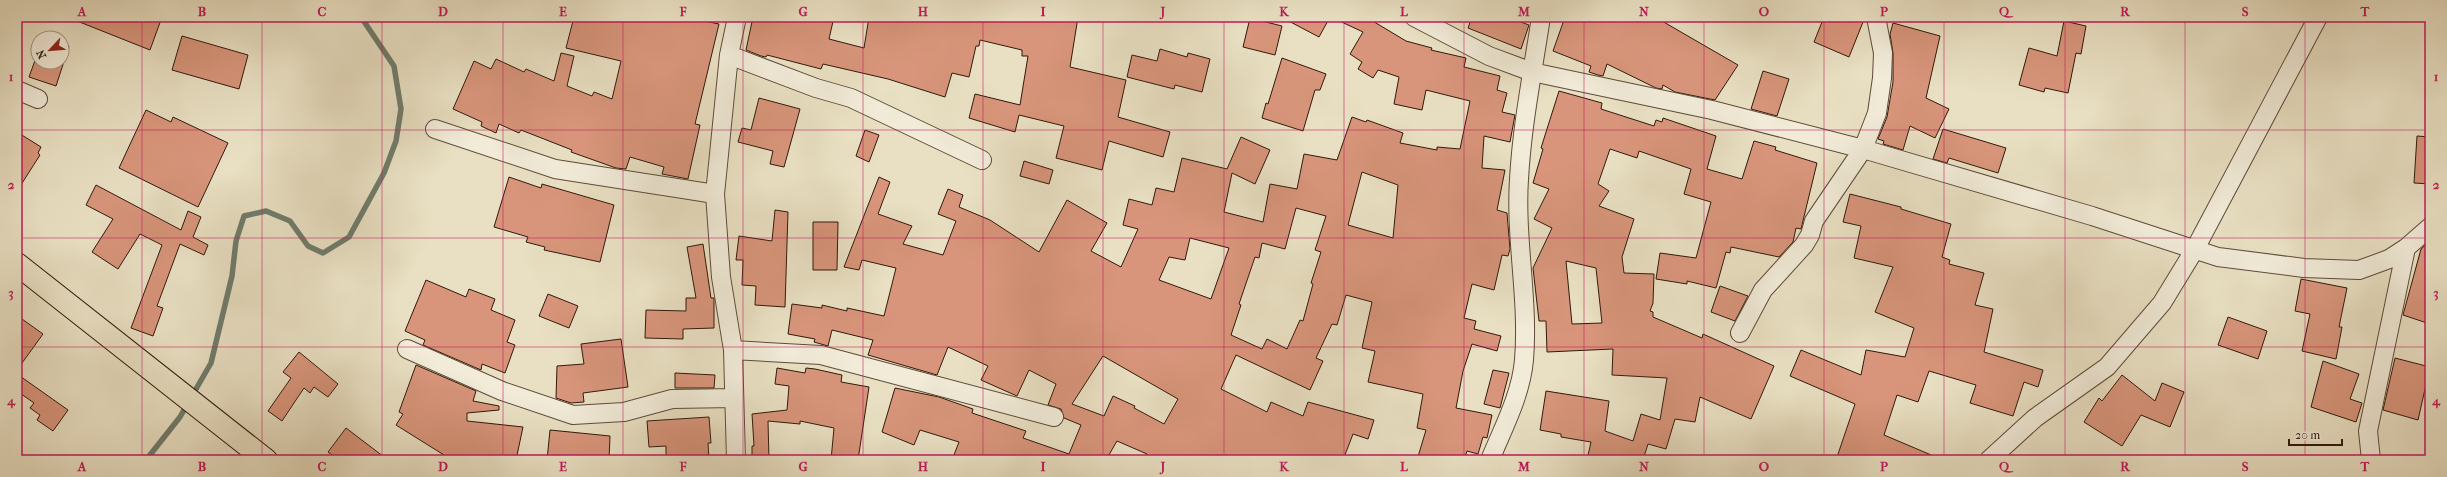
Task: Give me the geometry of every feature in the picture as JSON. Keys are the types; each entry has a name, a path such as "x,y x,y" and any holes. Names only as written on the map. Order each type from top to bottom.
{"main road":[{"path":"17,264 210,414 266,460"}],"street":[{"path":"736,460 733,350 721,277 715,194 728,55 737,17"},
{"path":"1414,17 1490,56 1532,72 1712,110 1863,149 2084,214 2218,257 2304,268 2359,270 2375,266 2406,248 2430,227"},
{"path":"1490,460 1514,404 1524,361 1524,305 1519,243 1519,179 1532,72 1541,17"},
{"path":"1740,333 1763,290 1804,245 1810,236 1814,221 1863,149 1877,113 1882,78 1883,53 1876,17"},
{"path":"1989,460 2035,418 2107,367 2122,352 2162,303 2195,249 2318,17"},
{"path":"728,55 816,88 851,98 982,160"},
{"path":"17,90 38,99"},
{"path":"435,129 555,169 715,194"},
{"path":"2371,460 2368,431 2406,248"},
{"path":"407,349 502,391 573,415 624,412 672,399 734,398"},
{"path":"733,350 821,355 1054,417"}],"building":[{"path":"67,17 162,17 150,50"},
{"path":"574,17 685,17 719,24 695,124 700,125 688,179 662,174 664,167 630,157 626,169 616,168 571,152 572,150 521,130 519,133 499,124 496,133 481,126 482,122 453,109 474,61 491,69 496,59 524,72 526,69 554,81 561,53 574,56 567,86 592,96 594,92 612,99 621,61 566,48"},
{"path":"753,17 834,17 829,39 864,48 869,17 1078,17 1070,67 1126,80 1118,117 1170,132 1163,157 1109,141 1102,170 1056,158 1064,126 1019,115 1015,132 969,118 975,94 1020,105 1028,56 1022,56 1022,50 980,40 979,46 976,46 969,77 952,73 945,97 888,79 823,64 821,69 767,55 766,57 761,56 746,50"},
{"path":"1281,17 1330,17 1319,37"},
{"path":"1331,17 1366,17 1406,41 1432,48 1431,50 1466,58 1464,67 1500,76 1497,90 1507,93 1502,112 1515,115 1510,142 1484,136 1482,168 1505,170 1497,210 1507,213 1510,249 1508,256 1502,255 1494,290 1472,284 1464,318 1476,321 1474,329 1501,336 1497,351 1472,344 1463,371 1456,408 1492,415 1487,438 1483,437 1478,454 1467,451 1464,460 1417,460 1426,430 1417,428 1423,394 1368,382 1375,351 1362,348 1372,302 1346,295 1337,325 1332,324 1316,358 1323,361 1310,390 1236,355 1221,389 1267,412 1271,402 1303,416 1308,402 1374,420 1368,439 1353,434 1343,460 1143,460 1147,454 1117,441 1106,460 952,460 959,442 920,430 914,445 882,432 895,388 939,397 973,409 972,413 1026,431 1023,438 1069,454 1081,425 1064,418 1061,409 1048,405 1056,384 1029,370 1017,396 981,380 988,366 948,347 937,375 868,355 873,340 832,330 828,346 814,342 815,339 788,334 792,304 822,308 822,305 847,311 847,308 884,316 896,268 862,260 859,270 844,267 879,177 890,182 878,214 912,226 903,244 943,255 956,221 938,214 948,189 963,195 959,207 990,220 1039,252 1067,200 1107,223 1091,251 1121,267 1138,229 1123,225 1129,199 1152,205 1156,188 1174,192 1182,158 1227,169 1241,137 1270,150 1255,184 1232,173 1224,212 1263,222 1270,184 1297,189 1304,154 1337,160 1352,117 1366,122 1367,120 1403,133 1400,143 1437,150 1437,147 1460,149 1470,101 1426,90 1422,110 1394,104 1399,77 1378,70 1373,78 1358,69 1362,62 1350,54 1363,32","holes":["1362,172 1398,185 1393,238 1348,225","1296,208 1326,216 1315,250 1321,252 1311,283 1313,284 1303,321 1300,320 1287,349 1267,339 1262,349 1231,335 1241,305 1239,304 1255,257 1259,258 1262,243 1285,249","1190,238 1229,248 1211,299 1159,280 1169,257 1185,260","1103,356 1178,399 1164,424 1134,408 1135,406 1113,396 1104,416 1072,404"]},
{"path":"1472,17 1507,17 1529,25 1521,49 1468,28"},
{"path":"1565,17 1655,17 1738,65 1715,100 1675,92 1663,85 1662,89 1656,88 1607,64 1603,76 1598,75 1589,72 1591,66 1553,51"},
{"path":"1824,17 1865,17 1849,57 1814,42"},
{"path":"1250,18 1282,26 1275,55 1243,47"},
{"path":"2064,21 2086,26 2081,54 2076,53 2068,93 2045,88 2044,92 2019,85 2029,48 2057,56"},
{"path":"1893,23 1940,36 1926,98 1949,109 1935,138 1910,126 1903,150 1883,144 1884,141 1878,139 1887,117 1893,82 1893,53 1890,34"},
{"path":"182,36 248,55 239,89 172,70"},
{"path":"1160,49 1187,57 1188,53 1210,59 1202,92 1175,85 1174,89 1127,77 1132,55 1157,61"},
{"path":"1282,58 1326,74 1320,90 1315,90 1303,131 1262,118 1266,103 1268,104"},
{"path":"32,70 61,70 56,86 29,77"},
{"path":"1763,71 1789,79 1777,116 1751,109"},
{"path":"1559,91 1602,103 1601,109 1654,126 1656,120 1662,122 1663,118 1716,136 1707,169 1742,179 1754,141 1776,147 1775,150 1817,163 1801,229 1796,228 1793,242 1779,257 1731,247 1730,253 1726,252 1716,288 1687,281 1687,284 1656,279 1660,253 1696,258 1711,202 1684,194 1691,169 1639,151 1637,158 1610,149 1598,184 1609,191 1599,206 1634,219 1622,257 1624,273 1654,274 1653,303 1650,311 1653,312 1653,317 1702,338 1703,334 1774,366 1751,419 1700,397 1695,422 1675,419 1666,449 1648,444 1643,460 1587,460 1591,442 1561,437 1561,434 1540,430 1546,391 1609,401 1605,431 1633,441 1641,414 1660,420 1667,378 1612,375 1613,349 1547,352 1546,321 1539,321 1533,268 1552,228 1534,219 1549,189 1533,183 1543,149 1541,148","holes":["1566,261 1596,268 1602,323 1572,324"]},
{"path":"759,98 800,109 784,167 770,164 773,151 738,142 742,128 751,130"},
{"path":"146,110 171,122 173,117 228,143 198,207 119,168"},
{"path":"1943,129 2006,148 1998,173 1949,158 1947,163 1933,159"},
{"path":"865,130 879,135 869,162 856,156"},
{"path":"17,132 41,147 38,153 40,155 17,191"},
{"path":"2417,136 2430,137 2430,184 2414,183"},
{"path":"1024,161 1053,170 1049,184 1020,176"},
{"path":"509,177 541,188 542,184 614,205 600,262 544,250 545,247 526,242 528,237 494,227"},
{"path":"96,185 181,230 188,211 201,217 193,237 208,245 204,255 180,244 157,306 163,308 153,336 131,328 162,245 140,234 118,269 92,252 113,219 86,205"},
{"path":"1850,194 1901,207 1901,209 1951,224 1942,257 1950,260 1949,264 1984,273 1975,305 1993,309 1984,352 2043,370 2038,387 2024,382 2013,416 1970,403 1976,385 1929,371 1918,402 1897,395 1884,435 1943,460 1836,460 1855,404 1790,376 1801,350 1861,375 1866,350 1905,357 1914,328 1875,312 1893,267 1854,258 1861,226 1843,222"},
{"path":"775,210 788,212 785,307 755,305 756,286 742,285 743,260 736,260 739,236 772,241"},
{"path":"813,222 838,222 837,270 813,270"},
{"path":"2430,241 2430,324 2403,315 2421,249"},
{"path":"703,244 711,298 714,298 714,328 683,329 683,339 645,338 646,310 686,311 686,298 696,298 687,247"},
{"path":"2301,279 2347,288 2339,327 2342,327 2336,359 2302,351 2310,314 2295,311"},
{"path":"426,280 466,297 469,289 495,299 491,310 515,320 507,342 515,345 505,373 482,364 481,370 423,345 425,340 405,331"},
{"path":"1720,286 1748,296 1735,321 1711,312"},
{"path":"548,294 578,306 569,328 539,316"},
{"path":"2228,317 2267,331 2258,359 2218,345"},
{"path":"22,319 43,334 17,370 17,326"},
{"path":"621,339 628,387 583,393 584,402 571,403 556,398 557,366 584,364 581,344"},
{"path":"299,352 338,384 328,397 314,387 310,393 304,388 282,421 268,411 291,378 283,372"},
{"path":"2395,358 2430,367 2418,420 2383,410"},
{"path":"2323,361 2359,374 2350,399 2362,403 2356,422 2311,407"},
{"path":"416,365 476,391 473,401 499,406 499,410 467,413 467,421 523,427 516,460 452,460 396,425 403,414 399,412"},
{"path":"777,368 805,373 806,368 815,369 842,375 841,382 869,387 858,460 831,460 834,428 800,421 800,424 768,421 769,460 752,460 752,446 754,446 752,414 787,410 789,386 775,384"},
{"path":"1493,370 1509,373 1500,408 1484,404"},
{"path":"675,373 715,375 714,388 675,388"},
{"path":"17,374 68,410 53,431 37,420 40,415 30,408 34,403 17,391"},
{"path":"2122,375 2155,401 2162,383 2184,392 2170,427 2141,415 2122,446 2084,422 2099,398 2102,401"},
{"path":"709,417 711,443 708,443 709,460 666,460 666,446 649,447 647,421"},
{"path":"346,428 388,460 338,460 328,452"},
{"path":"550,430 610,436 609,460 547,460"}],"waterway":[{"path":"192,396 211,363 232,276 236,241 244,216 266,211 290,221 308,246 323,253 349,237 384,173 396,141 401,109 394,66 361,17"},
{"path":"146,460 180,417 188,403"}]}
